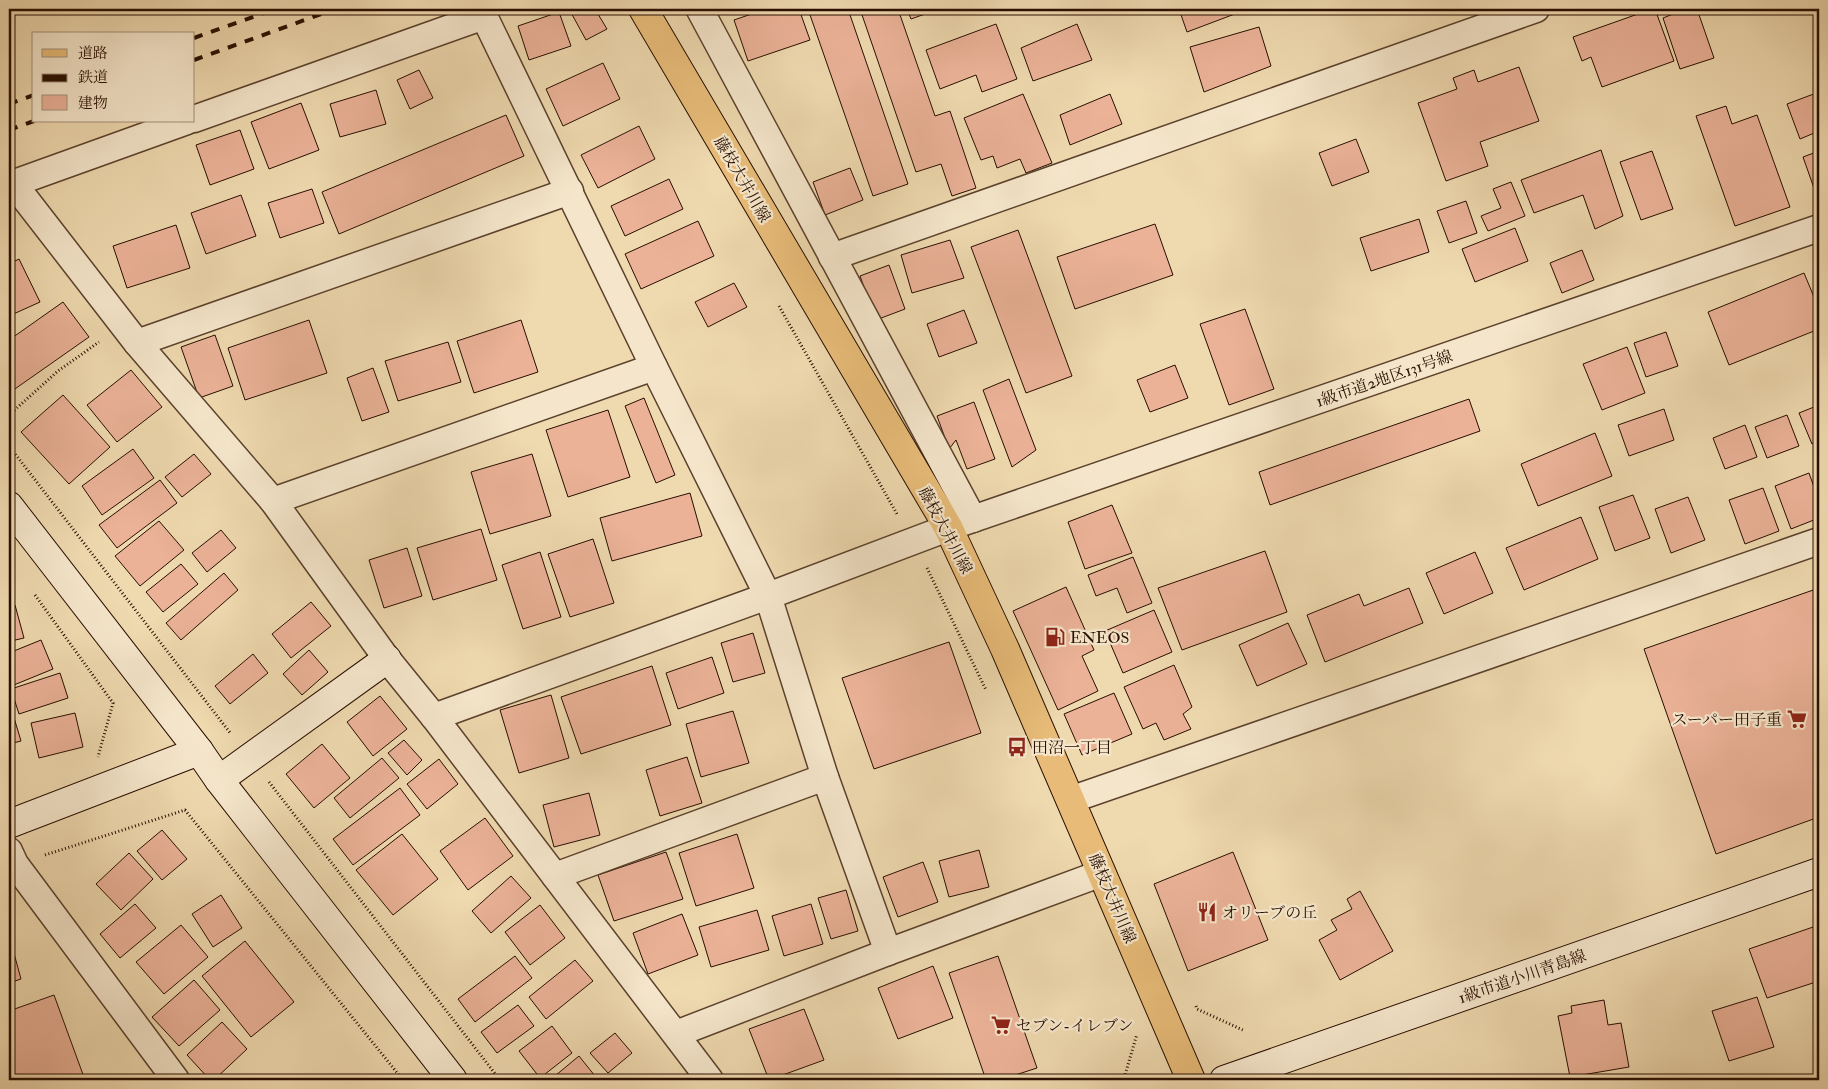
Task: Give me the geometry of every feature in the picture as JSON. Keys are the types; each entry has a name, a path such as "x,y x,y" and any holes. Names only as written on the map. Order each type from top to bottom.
{"main road":[{"name":"藤枝大井川線","path":"642,9 960,523 1005,649 1191,1080"}],"street":[{"path":"705,9 700,10 832,257 960,523"},
{"path":"832,257 1536,9"},
{"path":"195,119 484,16 654,367 768,596 825,777 888,952"},
{"path":"184,122 11,184 130,334 273,501 387,659 434,717 710,1080"},
{"path":"130,334 570,191"},
{"name":"1級市道2地区131号線","path":"434,717 768,596 960,523 1819,228"},
{"path":"273,501 654,367"},
{"path":"11,514 199,751 219,780 453,1080"},
{"path":"1070,800 1819,541"},
{"path":"219,780 387,659"},
{"path":"9,824 199,751"},
{"path":"555,876 825,777"},
{"path":"12,858 176,1080"},
{"name":"1級市道小川青島線","path":"1224,1080 1819,872"},
{"path":"676,1034 888,952 1102,873"}],"path":[{"path":"9,415 58,371 130,334"},
{"path":"9,446 500,1080"},
{"path":"32,590 113,703 98,758 89,761"},
{"path":"12,858 186,810 403,1080"}],"building":[{"path":"569,9 595,9 607,29 586,40"},
{"path":"766,9 799,9 810,40 748,61 734,20"},
{"path":"818,9 848,9 908,184 873,196 809,12"},
{"path":"860,9 898,9 935,116 950,111 976,188 952,196 941,164 916,172"},
{"path":"907,9 939,9 911,19"},
{"path":"1179,9 1248,9 1187,32"},
{"path":"1655,9 1674,61 1602,87 1591,57 1582,61 1573,37"},
{"path":"1672,9 1697,9 1714,58 1680,69 1663,18 1673,14"},
{"path":"559,12 571,46 529,60 518,26"},
{"path":"996,24 1017,79 982,92 976,75 940,89 926,50"},
{"path":"1077,24 1092,60 1033,81 1021,48"},
{"path":"1259,27 1271,66 1204,92 1190,47"},
{"path":"603,63 620,99 563,126 546,89"},
{"path":"1519,67 1539,121 1480,142 1488,166 1446,181 1418,103 1457,89 1453,78 1474,70 1478,82"},
{"path":"419,70 433,98 410,109 397,80"},
{"path":"376,90 386,124 340,137 330,104"},
{"path":"1819,92 1819,131 1800,139 1787,104"},
{"path":"1023,94 1052,163 1026,173 1020,159 997,168 993,156 981,160 964,118"},
{"path":"1110,94 1122,124 1070,145 1060,115"},
{"path":"301,103 319,150 269,169 251,122"},
{"path":"1726,106 1732,124 1757,115 1790,207 1735,226 1696,116"},
{"path":"506,115 524,156 339,234 322,192"},
{"path":"639,126 655,159 598,188 581,155"},
{"path":"240,130 254,169 210,185 196,145"},
{"path":"1356,139 1369,172 1332,186 1319,153"},
{"path":"1601,150 1623,216 1595,229 1583,195 1534,213 1521,180"},
{"path":"1652,151 1673,209 1641,220 1620,162"},
{"path":"1819,151 1819,190 1815,191 1803,157"},
{"path":"850,168 863,200 825,215 813,182"},
{"path":"669,179 683,209 625,236 611,206"},
{"path":"1511,182 1525,216 1488,231 1481,216 1501,208 1493,189"},
{"path":"312,189 324,223 280,238 268,203"},
{"path":"241,195 256,236 206,254 191,213"},
{"path":"1466,201 1477,233 1449,243 1437,211"},
{"path":"1419,219 1429,252 1371,271 1360,238"},
{"path":"698,221 714,256 641,289 625,254"},
{"path":"1155,224 1173,275 1075,309 1057,257"},
{"path":"176,225 190,268 127,288 113,246"},
{"path":"1515,228 1528,261 1475,282 1462,249"},
{"path":"1018,230 1072,376 1026,393 971,247"},
{"path":"950,240 964,278 912,293 901,255"},
{"path":"1582,250 1594,280 1562,293 1550,263"},
{"path":"19,259 40,302 9,316 9,264"},
{"path":"889,265 905,309 876,320 860,276"},
{"path":"1804,273 1819,309 1819,329 1729,365 1708,312"},
{"path":"734,283 747,307 708,327 695,302"},
{"path":"63,302 89,337 12,391 9,386 9,340"},
{"path":"1245,309 1274,389 1229,405 1200,324"},
{"path":"964,310 977,343 939,357 927,324"},
{"path":"309,320 327,373 245,400 228,348"},
{"path":"521,320 538,372 474,393 457,341"},
{"path":"1666,332 1678,366 1646,377 1634,343"},
{"path":"215,335 233,386 199,398 181,347"},
{"path":"448,342 461,382 398,401 385,361"},
{"path":"1627,347 1645,393 1602,410 1583,364"},
{"path":"1175,365 1188,398 1150,412 1137,380"},
{"path":"373,368 389,412 362,421 347,378"},
{"path":"131,370 162,407 117,442 87,405"},
{"path":"1009,379 1036,450 1012,467 983,390"},
{"path":"63,395 110,447 69,484 21,432"},
{"path":"644,398 675,475 656,483 625,406"},
{"path":"1469,399 1480,431 1270,505 1259,472"},
{"path":"974,402 995,459 967,469 956,440 949,449 937,416"},
{"path":"1819,405 1819,441 1812,444 1799,413"},
{"path":"1664,409 1674,440 1629,456 1618,425"},
{"path":"608,410 630,477 568,497 546,430"},
{"path":"1787,415 1799,446 1767,458 1755,427"},
{"path":"1745,425 1757,457 1725,469 1713,438"},
{"path":"1595,433 1612,476 1538,506 1521,464"},
{"path":"133,449 154,478 102,515 82,486"},
{"path":"194,454 211,474 182,497 165,477"},
{"path":"532,454 551,516 490,534 471,472"},
{"path":"1809,473 1819,501 1819,518 1791,529 1775,486"},
{"path":"160,480 177,503 117,548 99,525"},
{"path":"1763,488 1779,531 1745,544 1729,500"},
{"path":"690,493 702,536 612,561 600,518"},
{"path":"1633,495 1650,538 1615,551 1599,507"},
{"path":"1688,497 1705,540 1671,553 1655,509"},
{"path":"1112,505 1132,553 1085,569 1068,522"},
{"path":"1581,517 1598,559 1524,590 1506,548"},
{"path":"159,521 184,550 140,586 115,556"},
{"path":"481,529 497,580 433,600 417,548"},
{"path":"221,530 236,548 207,572 192,553"},
{"path":"593,539 614,603 570,617 548,554"},
{"path":"407,548 422,596 384,608 369,560"},
{"path":"1265,551 1287,612 1182,650 1158,588"},
{"path":"540,552 561,617 523,629 502,565"},
{"path":"1475,552 1493,593 1444,614 1426,573"},
{"path":"1133,557 1152,603 1127,613 1117,588 1096,596 1088,575"},
{"path":"181,564 198,584 163,612 146,592"},
{"path":"224,573 238,590 181,640 166,623"},
{"path":"1066,587 1094,650 1082,656 1098,691 1058,710 1013,611"},
{"path":"1409,588 1423,623 1325,662 1307,615 1359,594 1364,606"},
{"path":"1819,588 1819,817 1716,854 1644,649"},
{"path":"311,602 331,626 291,658 272,634"},
{"path":"15,605 24,638 11,641 9,607"},
{"path":"1154,610 1172,652 1123,673 1105,631"},
{"path":"1288,623 1307,664 1257,686 1239,645"},
{"path":"753,633 765,673 733,682 721,643"},
{"path":"41,640 53,669 9,687 9,653"},
{"path":"949,642 981,733 874,769 842,678"},
{"path":"309,650 328,672 302,695 283,674"},
{"path":"253,654 268,673 230,704 215,686"},
{"path":"712,657 724,693 678,709 666,673"},
{"path":"1174,665 1192,707 1183,714 1191,729 1164,740 1156,723 1143,729 1124,687"},
{"path":"652,666 671,725 581,754 561,697"},
{"path":"60,673 68,698 19,714 11,689"},
{"path":"1114,693 1132,734 1082,755 1064,714"},
{"path":"551,695 569,758 519,773 500,710"},
{"path":"380,696 407,729 373,756 347,722"},
{"path":"9,701 21,741 9,744"},
{"path":"733,711 749,763 701,777 686,724"},
{"path":"75,713 83,747 39,758 31,723"},
{"path":"404,740 422,760 407,775 388,753"},
{"path":"322,744 350,778 314,808 286,774"},
{"path":"687,757 702,803 660,816 646,770"},
{"path":"382,758 399,778 350,818 334,798"},
{"path":"439,759 458,784 427,809 407,784"},
{"path":"400,788 420,815 353,865 333,839"},
{"path":"589,793 600,835 554,847 543,805"},
{"path":"485,818 513,856 468,890 440,851"},
{"path":"162,830 187,859 162,880 137,851"},
{"path":"402,834 438,879 393,915 356,870"},
{"path":"737,834 754,888 696,906 679,853"},
{"path":"979,850 989,887 949,897 939,861"},
{"path":"666,852 683,899 614,921 598,875"},
{"path":"1233,852 1268,940 1188,971 1154,884"},
{"path":"129,853 153,879 121,910 96,884"},
{"path":"923,862 938,902 898,917 883,877"},
{"path":"511,876 531,898 491,933 472,911"},
{"path":"846,890 858,931 831,939 818,898"},
{"path":"1360,891 1393,951 1340,980 1319,940 1337,930 1331,920 1352,909 1347,899"},
{"path":"221,895 242,928 213,947 192,914"},
{"path":"135,904 156,928 120,958 100,934"},
{"path":"811,904 823,944 784,956 772,916"},
{"path":"540,905 565,938 530,965 505,932"},
{"path":"757,910 769,950 711,967 699,927"},
{"path":"682,914 698,955 648,974 633,933"},
{"path":"181,925 208,957 164,994 136,962"},
{"path":"1819,925 1819,981 1767,998 1749,949"},
{"path":"9,935 21,979 9,983"},
{"path":"245,941 294,1002 251,1037 202,976"},
{"path":"515,956 532,978 475,1022 458,999"},
{"path":"998,956 1037,1068 1000,1080 986,1080 949,973"},
{"path":"575,960 593,981 546,1019 529,997"},
{"path":"933,966 953,1018 898,1039 878,988"},
{"path":"194,980 220,1010 179,1046 152,1017"},
{"path":"54,995 85,1080 9,1080 9,1011"},
{"path":"1757,997 1774,1047 1729,1061 1712,1011"},
{"path":"1604,1000 1608,1025 1621,1023 1629,1067 1570,1077 1558,1016 1572,1013 1571,1006"},
{"path":"518,1005 534,1026 497,1053 481,1032"},
{"path":"804,1009 824,1060 769,1080 749,1029"},
{"path":"222,1022 247,1049 214,1080 210,1080 187,1055"},
{"path":"552,1026 572,1053 540,1078 519,1051"},
{"path":"615,1033 632,1053 608,1073 590,1053"},
{"path":"579,1056 595,1076 591,1080 550,1080"}],"railway":[{"path":"195,38 275,9"},
{"path":"195,60 335,9"},
{"path":"9,104 32,96"},
{"path":"9,130 32,122"}],"place":[{"name":"ENEOS","path":"1055,637"},
{"name":"スーパー田子重","path":"1797,719"},
{"name":"田沼一丁目","path":"1017,747"},
{"name":"オリーブの丘","path":"1207,912"},
{"name":"セブン-イレブン","path":"1001,1025"}]}
